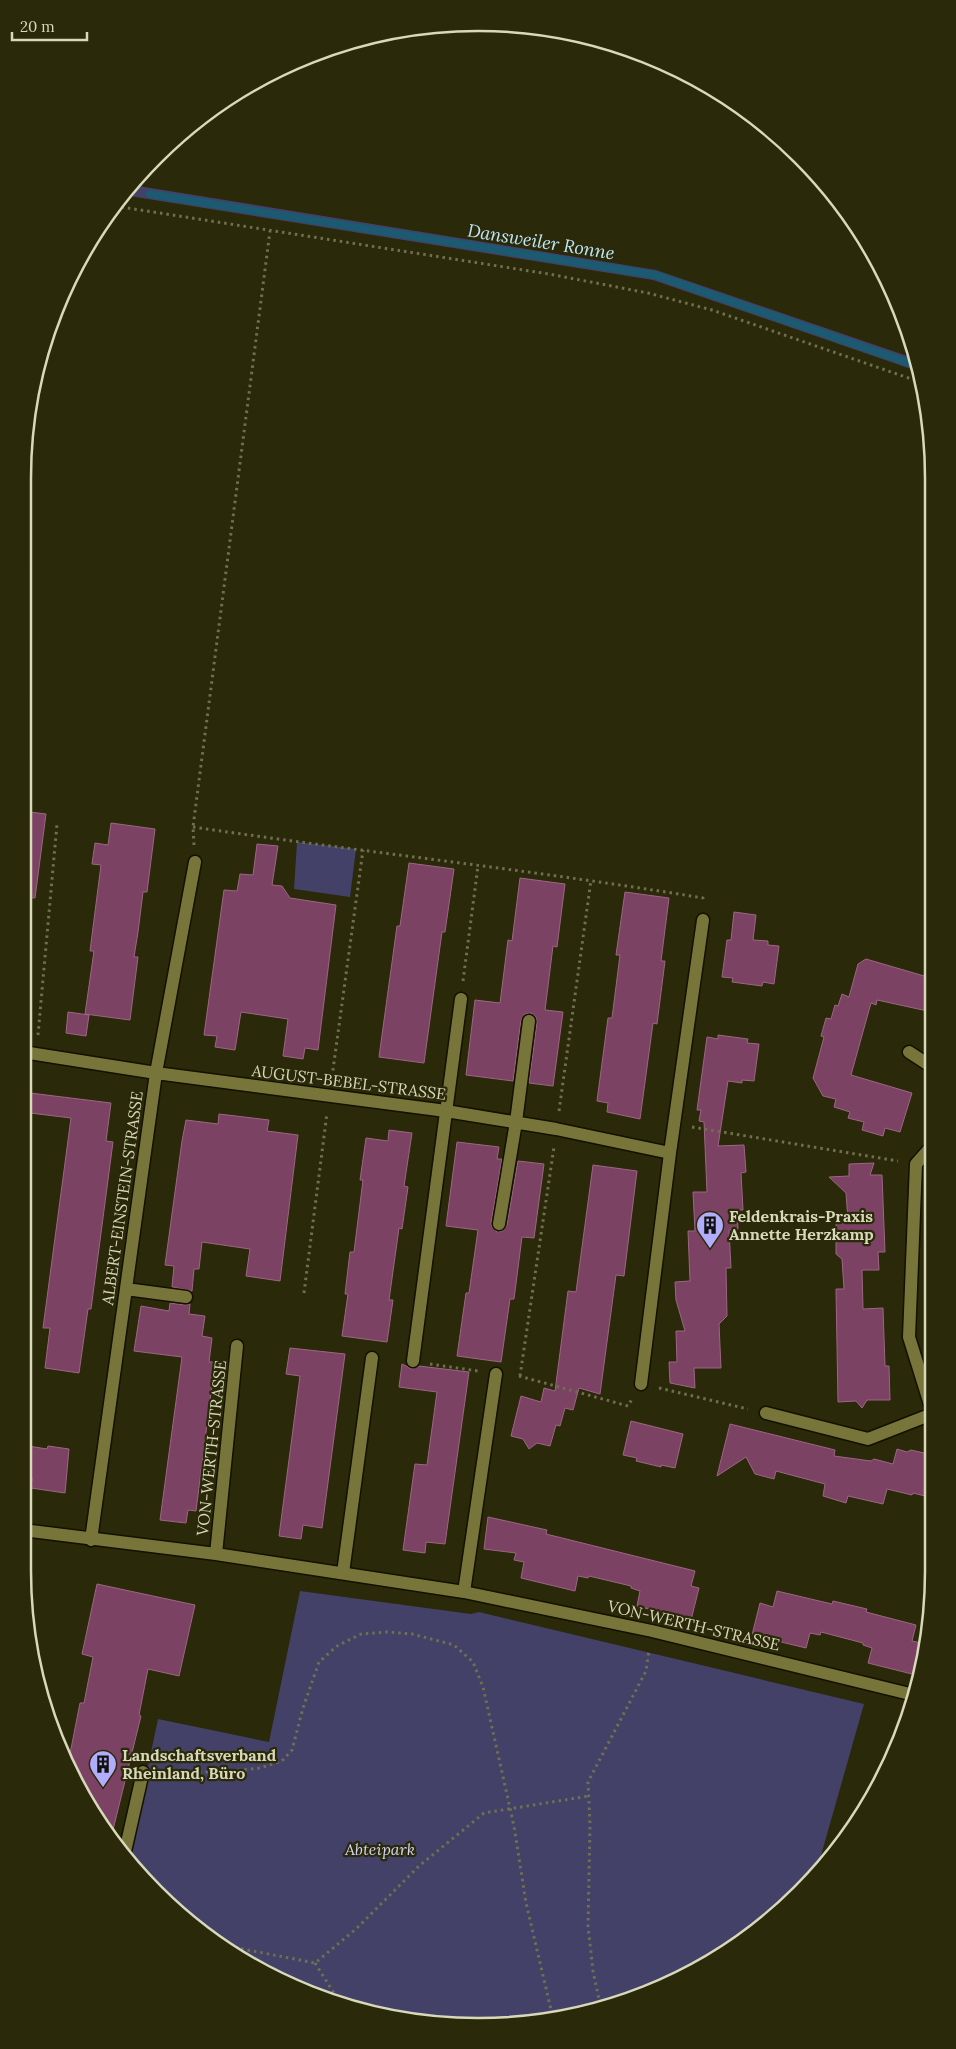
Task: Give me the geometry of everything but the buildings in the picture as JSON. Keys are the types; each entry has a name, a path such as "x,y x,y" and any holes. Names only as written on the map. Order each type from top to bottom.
{"street":[{"name":"ALBERT-EINSTEIN-STRASSE","path":"91,1540 156,1073 195,862"},
{"path":"641,1384 670,1153 703,920"},
{"path":"412,1361 461,999"},
{"path":"499,1224 516,1122 529,1021"},
{"path":"909,1052 925,1062"},
{"name":"AUGUST-BEBEL-STRASSE","path":"31,1053 156,1073 446,1111 556,1129 670,1153"},
{"path":"925,1154 916,1164 909,1337 925,1388"},
{"path":"126,1290 186,1298"},
{"name":"VON-WERTH-STRASSE","path":"216,1554 238,1346"},
{"path":"343,1573 372,1358"},
{"path":"464,1592 496,1374"},
{"path":"766,1413 868,1439 925,1417"},
{"name":"VON-WERTH-STRASSE","path":"31,1531 216,1554 464,1592 652,1631 908,1694"},
{"path":"126,1846 143,1772"}],"path":[{"path":"123,207 549,274 648,293 712,310 914,380"},
{"path":"195,862 193,827 270,231"},
{"path":"36,1054 57,824"},
{"path":"193,827 591,880 703,898 703,920"},
{"path":"304,1293 364,850"},
{"path":"461,999 478,866"},
{"path":"520,1376 591,880"},
{"path":"674,1125 916,1164"},
{"path":"641,1384 766,1413"},
{"path":"599,2001 593,1971 588,1926 590,1825 588,1782 646,1672 652,1631"},
{"path":"143,1772 188,1773 243,1770 282,1761 292,1750 303,1708 319,1662 338,1646 361,1634 387,1632 412,1634 454,1645 473,1662 483,1688 514,1826 526,1903 551,2011"},
{"path":"315,1963 356,1929 419,1866 484,1813 589,1796"},
{"path":"240,1949 315,1963 335,1994"}],"green space":[{"path":"139,186 656,270 908,356 911,369 653,280 132,196"},
{"path":"297,842 356,849 350,897 294,889"},
{"name":"Abteipark","path":"300,1591 471,1614 479,1612 864,1704 820,1858 773,1907 701,1958 649,1984 594,2003 536,2014 507,2017 449,2017 420,2014 362,2003 307,1984 255,1958 206,1925 183,1907 142,1866 130,1851 158,1719 269,1742"}],"waterway":[{"name":"Dansweiler Ronne","path":"150,194 655,275 910,363"}],"place":[{"name":"Feldenkrais-Praxis Annette Herzkamp","path":"710,1249"},
{"name":"Landschaftsverband Rheinland, Büro","path":"103,1788"}]}
